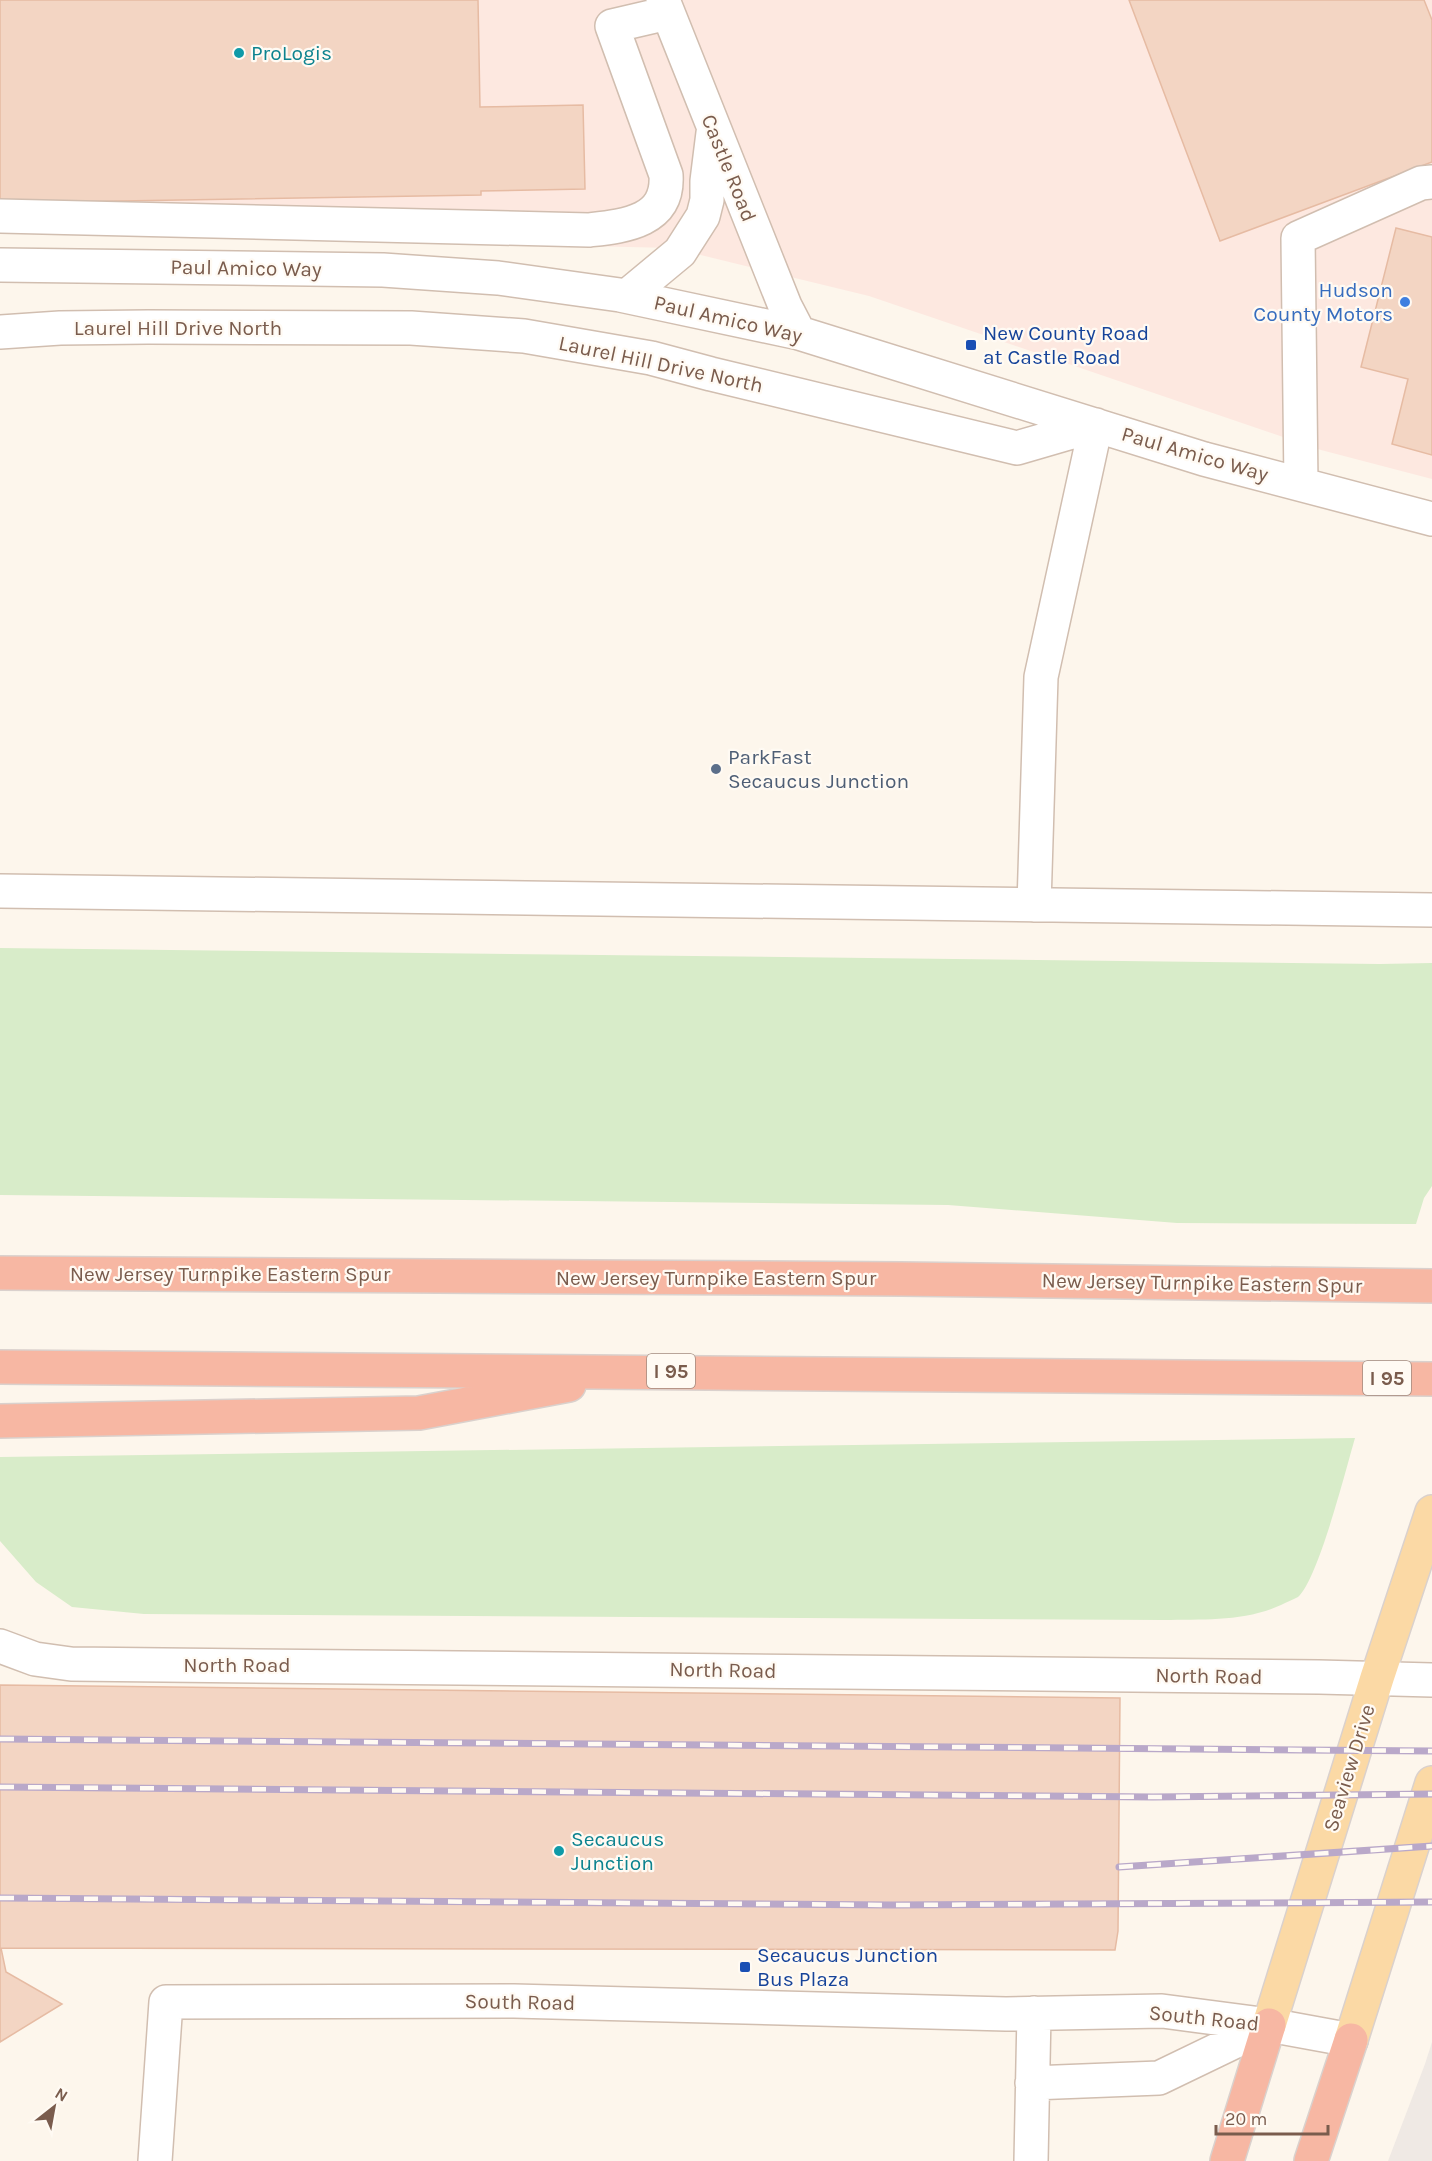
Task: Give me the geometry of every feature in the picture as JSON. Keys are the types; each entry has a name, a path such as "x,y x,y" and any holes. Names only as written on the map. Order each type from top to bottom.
{"highway":[{"name":"New Jersey Turnpike Eastern Spur","path":"0,1273 877,1279 1432,1286"},
{"name":"I 95","path":"0,1367 1432,1379"},
{"path":"0,1421 419,1413 646,1371"},
{"path":"1227,2161 1269,2025"},
{"path":"1311,2161 1351,2040"}],"main road":[{"name":"Seaview Drive","path":"1269,2025 1377,1678 1432,1512"},
{"path":"1351,2040 1432,1783"}],"street":[{"name":"Castle Road","path":"666,7 784,306 799,333"},
{"path":"0,216 589,230 623,226 656,210 667,187 666,175 612,26 666,7"},
{"path":"627,296 680,252 703,216 707,200 707,181 714,128"},
{"path":"1301,484 1298,237 1421,183 1432,182"},
{"name":"Paul Amico Way","path":"0,266 383,270 498,278 627,296 799,333 1204,459 1432,519"},
{"name":"Laurel Hill Drive North","path":"0,332 148,327 399,328 524,336 651,358 711,375 1017,448 1096,425"},
{"path":"1034,905 1042,670 1096,425"},
{"path":"0,891 1432,910"},
{"name":"North Road","path":"8,1650 54,1663 71,1664 1432,1680"},
{"name":"South Road","path":"156,2161 166,2002 514,2001 1034,2013 1162,2010 1269,2025"},
{"path":"1031,2161 1034,2013"},
{"path":"1269,2025 1351,2040"},
{"name":"South Road","path":"1032,2083 1159,2078 1269,2025"}],"shaded area":[{"path":"0,0 1432,0 1432,479 1321,450 869,296 672,248 0,233"},
{"path":"1432,2042 1432,2161 1388,2161 1425,2064"}],"green space":[{"path":"0,948 1432,963 1432,1186 1424,1198 1416,1224 1177,1223 948,1205 0,1195"},
{"path":"1355,1438 1331,1523 1306,1587 1298,1597 1281,1605 1238,1617 1164,1620 144,1614 72,1607 36,1582 0,1541 0,1457"}],"building":[{"name":"ProLogis","path":"0,0 478,0 480,107 583,105 585,189 481,191 481,195 0,203"},
{"path":"1129,0 1424,0 1432,20 1432,162 1220,241"},
{"name":"Hudson County Motors","path":"1396,228 1432,237 1432,455 1392,444 1408,379 1361,367"},
{"name":"Secaucus Junction","path":"0,1685 1120,1698 1118,1931 1115,1950 1,1948 6,1972 62,2004 0,2042"}],"railway":[{"path":"0,1739 1432,1751"},
{"path":"0,1787 1153,1797 1432,1794"},
{"path":"1119,1867 1432,1846"},
{"path":"0,1898 892,1905 1432,1902"}],"place":[{"name":"ProLogis","path":"239,53"},
{"name":"Hudson County Motors","path":"1405,302"},
{"name":"New County Road at Castle Road","path":"971,345"},
{"name":"ParkFast Secaucus Junction","path":"716,769"},
{"name":"Secaucus Junction","path":"559,1851"},
{"name":"Secaucus Junction Bus Plaza","path":"745,1967"}]}
